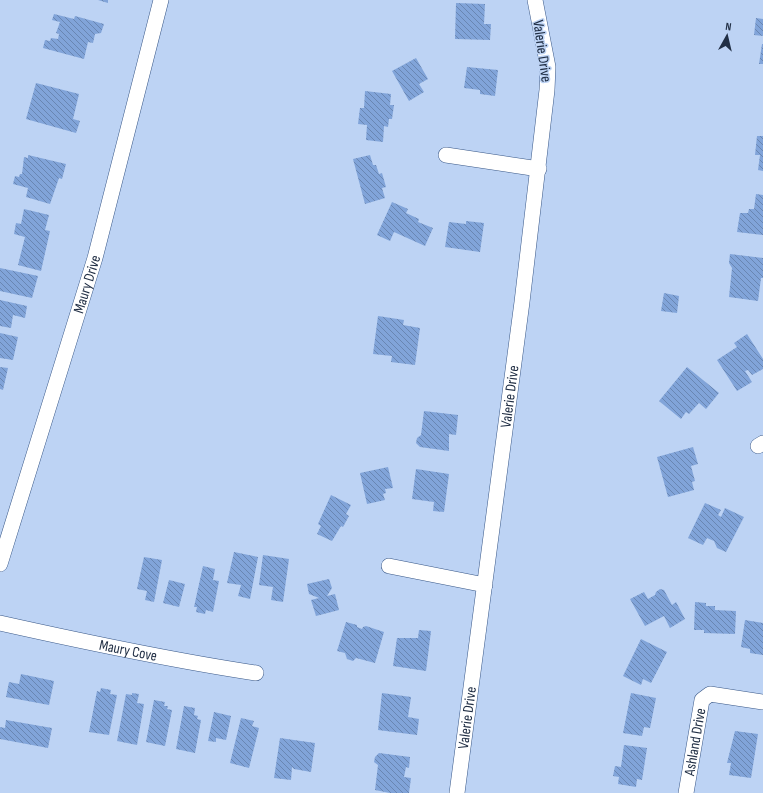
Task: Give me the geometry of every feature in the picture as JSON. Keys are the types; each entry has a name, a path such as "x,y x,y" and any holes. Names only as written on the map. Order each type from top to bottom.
{"street":[{"name":"Maury Drive","path":"0,564 95,258 161,0"},
{"name":"Valerie Drive","path":"457,793 539,169 548,90 548,67 535,0"},
{"path":"446,155 539,169"},
{"path":"390,566 485,585"},
{"name":"Maury Cove","path":"0,623 107,647 195,664 256,673"},
{"name":"Ashland Drive","path":"686,793 702,700 710,694 763,702"}],"building":[{"path":"98,0 108,0 108,3"},
{"path":"456,3 485,4 484,24 491,24 490,40 455,39"},
{"path":"54,14 74,19 75,16 104,24 101,33 95,34 93,43 88,42 84,59 43,48 45,40 50,41 51,38 58,39 59,34 56,33 60,22 52,20"},
{"path":"756,18 763,19 763,36 754,35"},
{"path":"762,44 763,64 759,64"},
{"path":"416,58 428,79 419,84 424,92 409,101 392,71"},
{"path":"467,67 498,70 495,96 480,94 480,90 464,88"},
{"path":"36,83 79,94 73,119 80,121 76,133 26,119"},
{"path":"365,91 391,94 390,105 394,105 392,119 389,119 388,127 384,126 383,142 366,140 367,125 358,124 360,108 364,108"},
{"path":"757,136 763,136 763,171 758,170 760,155 755,155"},
{"path":"28,155 66,164 62,179 59,178 50,204 26,197 28,188 13,184 15,176 19,177 20,174 22,174 24,157 28,158"},
{"path":"370,155 373,165 376,165 379,174 382,173 386,187 382,188 385,198 365,204 353,159"},
{"path":"756,194 763,195 763,235 737,232 740,213 748,213 749,209 754,209"},
{"path":"392,202 408,209 406,213 419,219 418,222 433,228 425,246 394,232 390,241 377,235"},
{"path":"24,209 49,215 45,230 50,231 41,271 18,265 25,237 14,234 16,223 21,224"},
{"path":"466,221 484,223 480,252 445,247 449,222 466,224"},
{"path":"730,254 763,258 763,278 761,278 758,301 729,297 732,268 729,263"},
{"path":"0,268 38,276 32,298 0,291"},
{"path":"664,293 679,296 677,313 661,311"},
{"path":"0,300 27,306 25,318 13,315 11,328 0,326"},
{"path":"378,316 404,320 403,325 420,328 415,365 391,362 392,356 373,354"},
{"path":"0,333 18,337 13,360 0,358"},
{"path":"747,334 763,359 763,369 752,375 748,370 745,371 752,382 737,391 717,360 737,347 734,343"},
{"path":"0,367 8,368 3,390 0,389"},
{"path":"687,367 719,393 706,409 699,403 689,414 686,412 681,419 659,401"},
{"path":"424,411 458,415 456,435 449,434 449,451 420,447 416,443 417,438 421,435"},
{"path":"693,447 698,464 691,466 695,481 692,482 694,490 668,497 657,457"},
{"path":"388,467 393,488 385,489 386,493 383,494 385,500 367,504 360,473"},
{"path":"416,469 449,474 444,512 433,511 434,502 412,499"},
{"path":"331,495 351,505 346,514 349,516 343,527 341,526 332,541 317,534 321,526 318,524"},
{"path":"705,503 721,510 718,515 721,517 725,508 744,517 726,552 717,548 714,541 707,538 703,545 688,538"},
{"path":"234,552 258,557 250,599 238,596 241,585 227,583"},
{"path":"263,555 289,559 283,602 271,600 273,587 259,585"},
{"path":"144,557 162,560 154,602 145,600 147,591 137,589"},
{"path":"203,566 215,569 213,580 219,581 213,612 206,610 205,614 196,612 197,607 194,607"},
{"path":"329,579 332,588 327,596 335,594 339,610 316,616 311,600 319,598 309,594 307,584"},
{"path":"169,580 185,584 179,607 163,603"},
{"path":"660,589 664,590 672,605 676,602 685,619 670,628 664,616 645,626 630,599 644,592 648,599 655,595"},
{"path":"695,602 706,603 706,606 715,606 715,610 736,611 735,634 704,633 704,630 694,630"},
{"path":"745,620 763,623 763,655 750,653 750,649 741,647"},
{"path":"346,622 357,625 357,627 362,629 366,626 384,632 375,663 356,658 353,661 347,659 345,653 337,651"},
{"path":"419,630 431,631 426,671 393,666 397,638 418,638"},
{"path":"641,639 667,652 651,683 643,679 641,685 623,676"},
{"path":"21,674 54,681 49,705 6,697 9,682 19,684"},
{"path":"101,688 111,690 110,694 117,695 109,735 89,732 97,691 100,692"},
{"path":"132,693 139,694 137,703 144,704 137,745 117,741 126,694 132,695"},
{"path":"382,693 411,697 408,717 419,719 417,735 378,730"},
{"path":"631,693 656,698 650,728 644,727 642,736 623,733"},
{"path":"154,700 165,702 164,706 168,706 167,709 172,710 165,746 146,742"},
{"path":"184,706 195,708 194,715 198,716 197,719 201,720 195,753 176,749"},
{"path":"214,712 231,716 226,740 216,738 216,742 208,741"},
{"path":"241,718 254,721 252,726 259,728 249,768 230,763"},
{"path":"6,720 52,728 48,748 0,739 0,727 5,728"},
{"path":"735,731 758,734 751,778 729,775 731,763 727,763"},
{"path":"280,738 315,743 311,772 294,769 292,767 291,780 274,778"},
{"path":"624,745 647,748 642,780 637,779 636,787 618,784 619,777 613,776 615,766 621,767"},
{"path":"379,753 410,757 409,768 406,767 404,777 411,778 409,793 390,793 375,790 378,765 374,762 375,757"}]}
